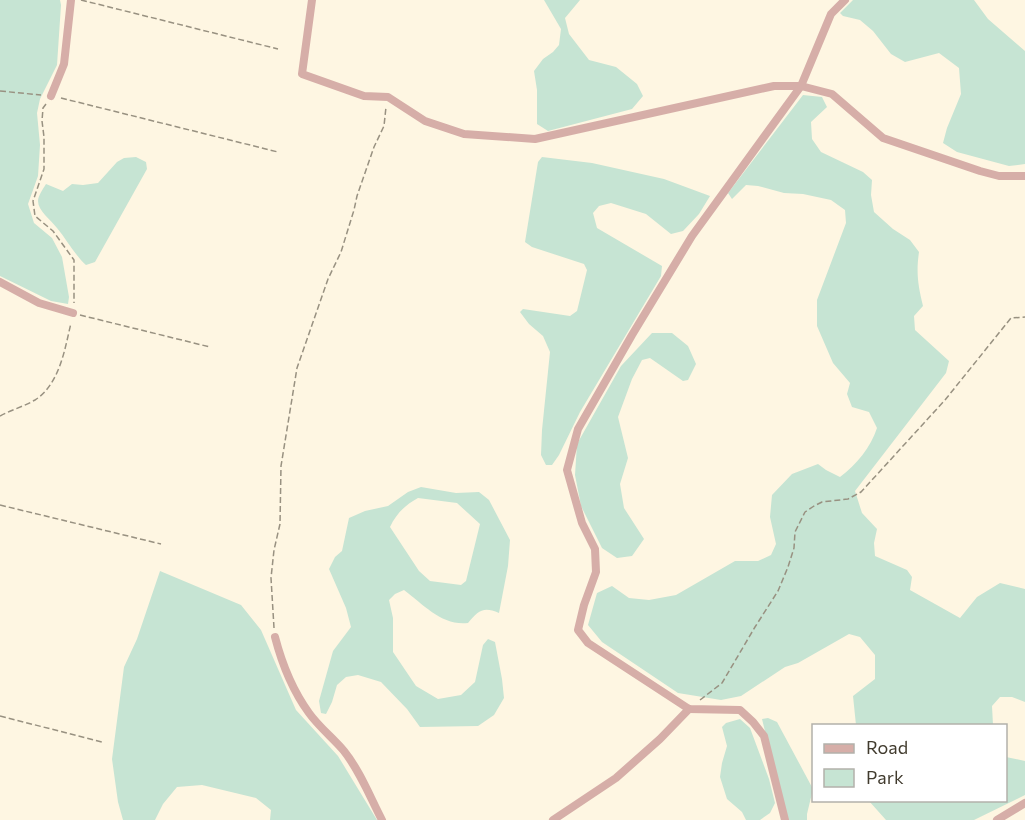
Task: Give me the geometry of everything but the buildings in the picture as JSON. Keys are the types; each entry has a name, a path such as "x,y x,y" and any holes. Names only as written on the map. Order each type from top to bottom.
{"street":[{"path":"51,96 64,64 71,0"},
{"path":"312,0 302,74 364,96 388,97 425,121 464,134 535,139 774,86 801,86 832,94 883,138 980,171 999,176 1025,176"},
{"path":"785,820 764,736 740,710 689,709 588,643 578,630 596,572 595,549 582,523 567,470 578,429 632,335 692,236 801,86 831,14 845,0"},
{"path":"0,282 39,303 73,313"},
{"path":"275,637 282,661 297,695 310,715 344,751 382,820"},
{"path":"553,820 616,778 660,739 689,709"},
{"path":"997,820 1025,803"}],"path":[{"path":"80,0 278,49"},
{"path":"0,91 51,96 278,152"},
{"path":"0,416 36,399 47,389 58,370 73,313 74,260 53,231 34,216 33,201 44,169 43,108 51,96"},
{"path":"275,637 271,578 280,524 281,466 297,368 328,279 341,252 374,147 384,126 388,97"},
{"path":"73,313 210,347"},
{"path":"689,709 722,683 778,591 794,548 795,532 805,512 822,502 848,499 861,492 945,400 1011,318 1025,317"},
{"path":"0,505 161,544"},
{"path":"0,716 102,742"}],"green space":[{"path":"0,0 60,0 57,65 40,99 37,113 40,145 38,176 28,204 34,223 52,238 62,257 69,297 68,304 51,301 0,276"},
{"path":"544,0 580,0 565,18 569,34 589,60 616,67 637,84 643,96 632,109 548,131 537,124 537,90 534,71 543,59 559,45 561,29"},
{"path":"853,0 974,0 988,19 1025,51 1025,164 1009,166 957,152 943,143 961,94 959,68 939,53 905,62 891,54 873,31 860,20 843,16 840,13"},
{"path":"803,95 822,97 827,107 811,122 812,139 821,152 863,172 872,180 871,195 874,212 910,240 919,252 918,279 923,306 914,316 915,330 949,361 946,373 855,491 862,513 877,529 874,543 875,556 907,570 912,577 910,590 960,618 977,597 1000,583 1025,589 1025,702 1012,697 1000,697 992,706 993,724 856,724 853,696 875,679 875,655 860,637 849,634 798,663 785,667 741,696 721,700 678,693 602,642 588,625 597,593 612,586 629,598 649,600 676,595 735,561 758,561 771,555 776,544 770,517 772,495 792,474 818,464 840,477 862,455 877,428 869,412 852,407 847,394 850,383 833,363 817,326 817,300 846,223 845,210 831,200 803,194 784,193 758,186 746,185 732,199 728,193"},
{"path":"136,157 146,162 147,169 95,262 86,265 42,212 38,199 46,184 63,191 72,184 98,183 117,162 124,158"},
{"path":"542,157 592,163 664,179 710,196 699,214 683,231 671,234 646,214 611,203 599,206 593,213 597,228 662,266 661,276 580,412 552,465 546,465 541,455 550,352 543,336 529,324 520,312 523,309 570,316 577,311 587,270 584,264 532,247 525,242 538,162"},
{"path":"652,333 672,333 688,346 696,364 688,380 683,381 650,358 642,360 632,379 618,417 628,458 620,484 624,508 644,539 632,556 617,558 602,548 581,506 575,475 577,444 621,366"},
{"path":"421,487 456,493 479,492 489,500 510,540 508,566 499,613 489,610 481,611 468,623 459,623 442,618 404,590 389,600 393,618 393,652 416,686 438,699 461,695 475,682 483,645 488,639 495,642 504,698 494,715 478,726 420,727 407,709 381,682 358,675 346,677 337,685 326,714 321,713 319,701 333,651 351,627 346,608 329,569 335,557 342,551 349,518 365,511 388,506 408,492","holes":["418,498 457,503 480,524 466,581 461,585 430,581 419,571 390,527 401,510"]},
{"path":"160,571 241,605 261,630 296,710 338,756 377,820 270,820 271,810 256,798 202,785 177,787 163,804 155,820 123,820 112,759 124,667 137,639"},
{"path":"768,718 777,722 812,787 807,820 787,820 762,719"},
{"path":"740,719 750,728 769,779 775,803 770,813 760,820 746,820 742,812 727,799 720,777 727,746 722,727 726,723"},
{"path":"1007,757 1025,761 1025,795 974,820 886,820 870,802 1007,802"}]}
